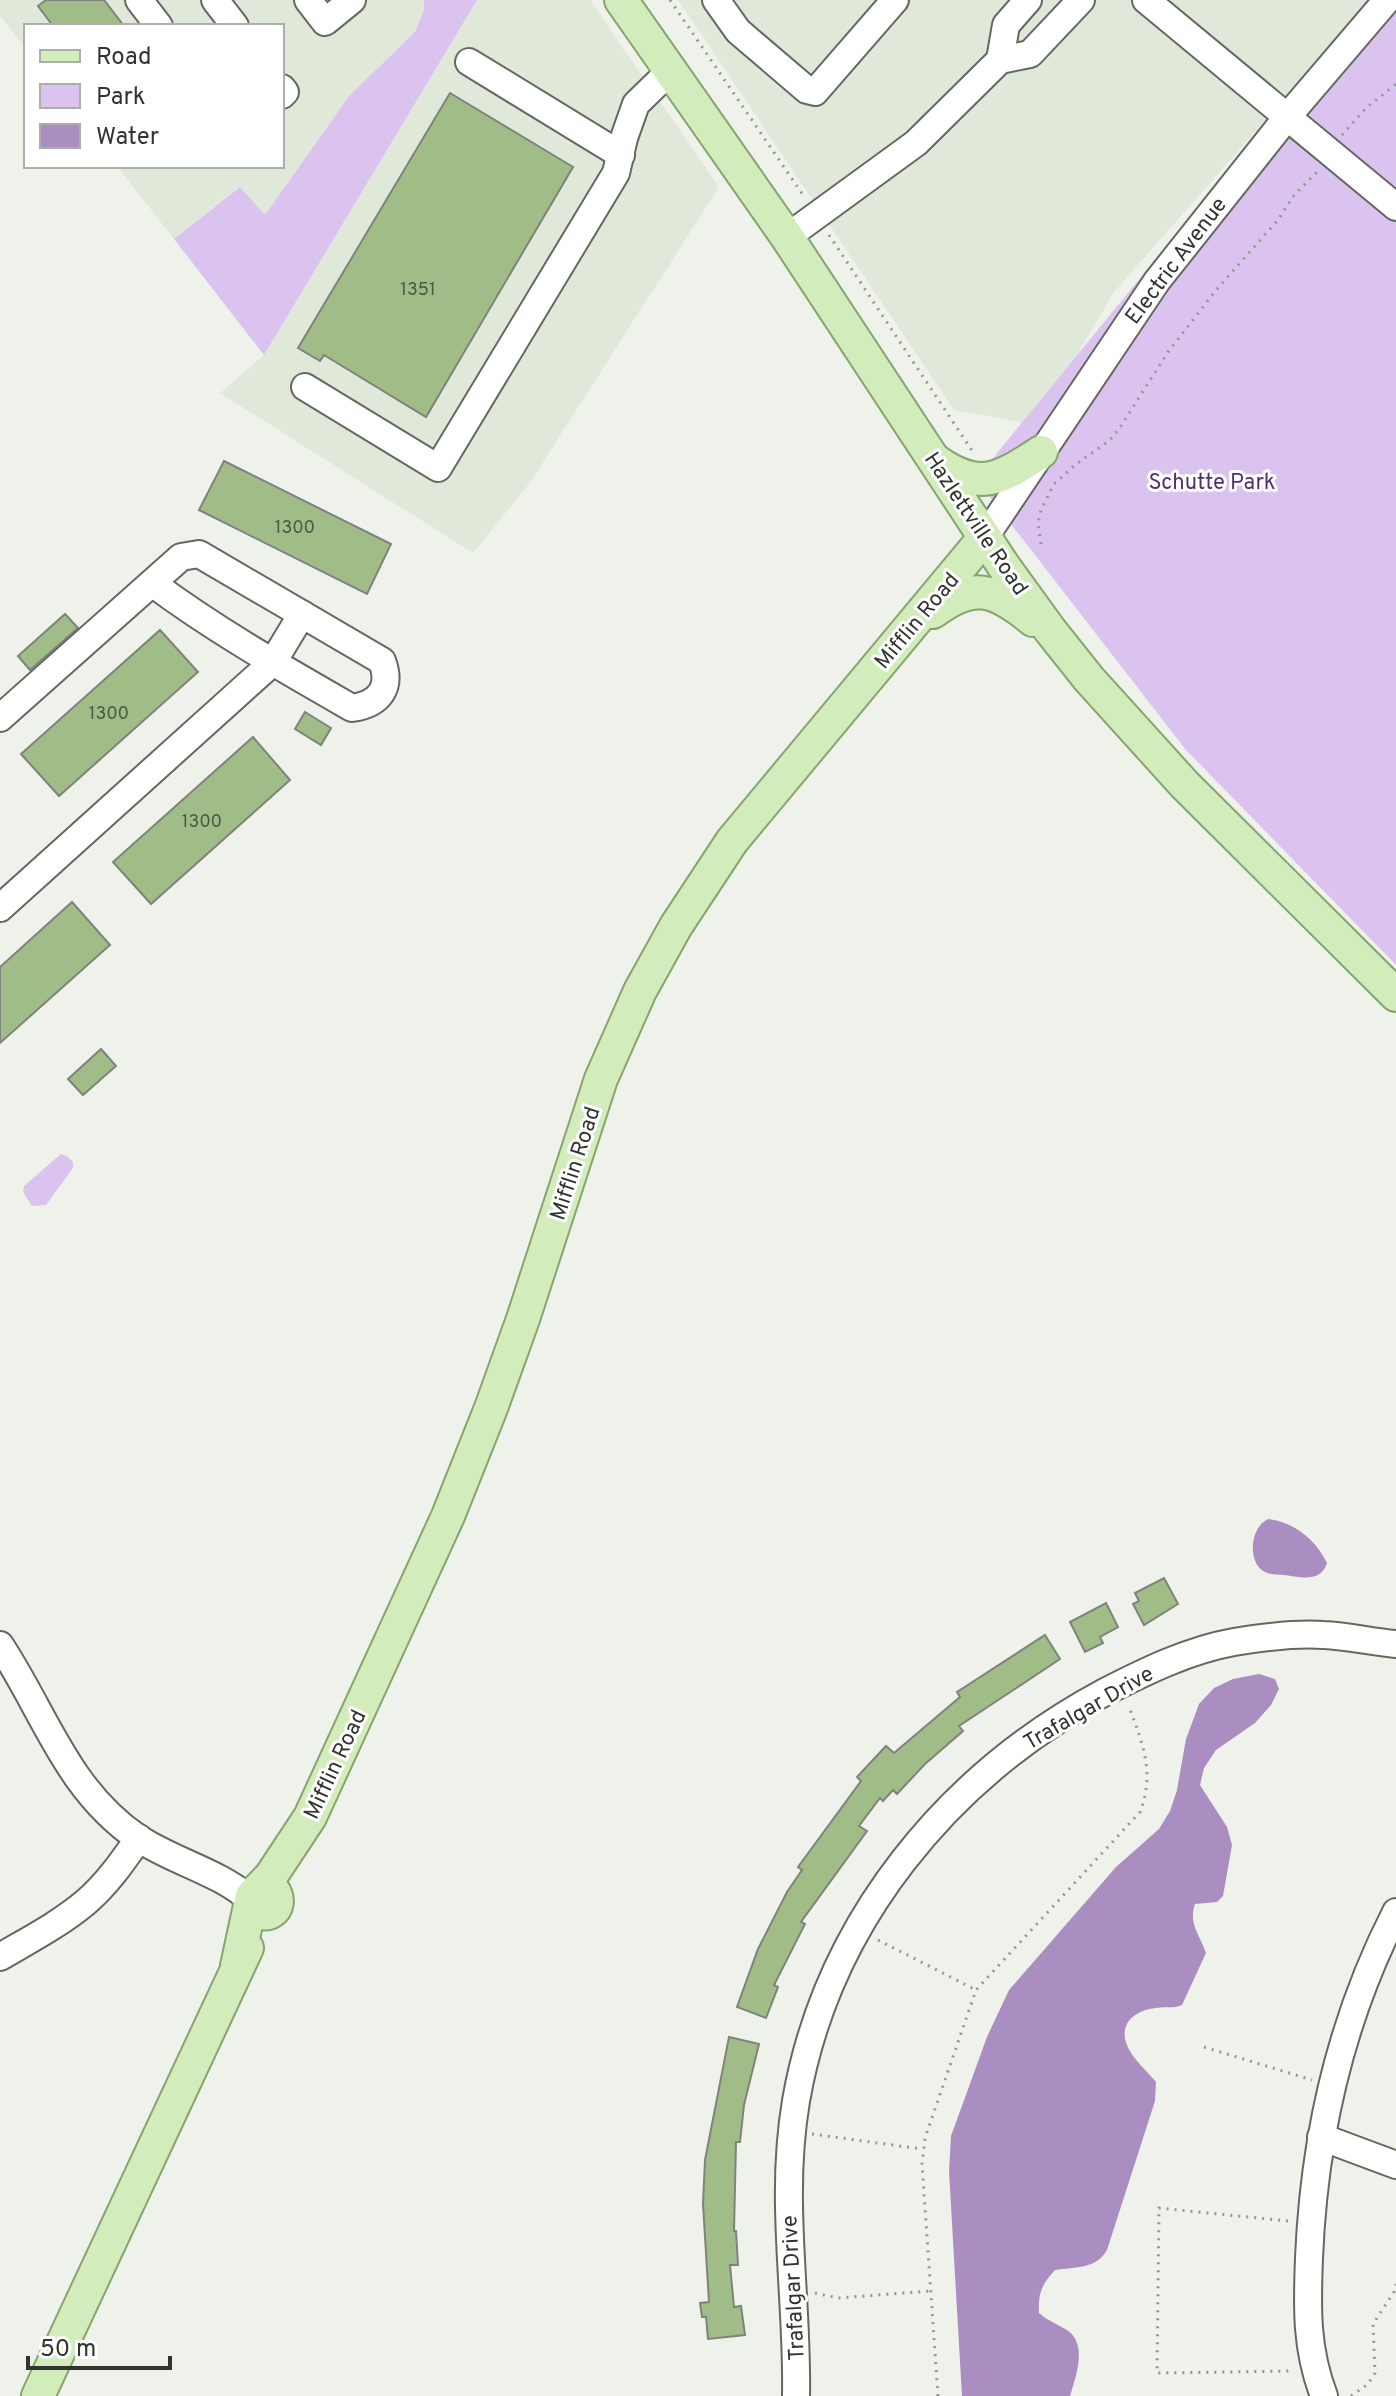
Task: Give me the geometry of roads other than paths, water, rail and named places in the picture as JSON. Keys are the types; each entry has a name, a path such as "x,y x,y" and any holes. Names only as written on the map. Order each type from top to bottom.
{"main road":[{"name":"Hazlettville Road","path":"621,0 787,237 985,537 1057,638 1089,679 1184,784 1396,995"},
{"path":"933,458 960,476 983,480 1003,476 1041,452"},
{"name":"Mifflin Road","path":"38,2396 237,1966 259,1927 257,1896 310,1817 448,1516 491,1408 601,1079 640,991 676,926 732,841 985,537"},
{"path":"908,631 951,599 974,592 1008,601 1057,638"}],"street":[{"path":"139,0 157,24"},
{"path":"215,0 233,24"},
{"path":"308,0 325,22 352,0"},
{"path":"716,0 738,31 807,90 815,92 895,0"},
{"path":"1000,60 1006,25 1028,0"},
{"path":"787,237 916,143 1000,60 1030,54 1081,0"},
{"path":"1146,0 1396,207"},
{"name":"Electric Avenue","path":"985,537 1157,281 1288,116 1387,0"},
{"path":"469,62 621,155"},
{"path":"305,387 438,468 616,173 636,104 670,71"},
{"path":"0,718 181,557 199,554 382,661 387,673 386,683 379,696 366,706 352,708 186,608 152,583"},
{"path":"0,908 273,662 302,614"},
{"name":"Trafalgar Drive","path":"796,2396 787,2175 797,2099 816,2026 849,1948 881,1891 920,1838 952,1804 1021,1745 1091,1700 1160,1665 1231,1643 1293,1635 1323,1635 1396,1644"},
{"path":"0,1645 76,1778 114,1819 139,1838 257,1896"},
{"path":"0,1957 88,1901 112,1876 139,1838"},
{"path":"1324,2396 1312,2364 1308,2330 1310,2230 1321,2137 1335,2071 1357,2001 1374,1954 1396,1912"},
{"path":"1321,2137 1396,2165"}],"water":[{"path":"1268,1519 1295,1528 1317,1547 1327,1563 1320,1574 1303,1577 1269,1574 1260,1569 1254,1558 1254,1538"},
{"path":"1259,1674 1275,1679 1279,1689 1271,1705 1255,1723 1216,1750 1204,1768 1200,1785 1227,1827 1232,1845 1223,1896 1217,1902 1195,1904 1193,1911 1194,1923 1206,1953 1182,2005 1140,2012 1128,2022 1125,2031 1132,2055 1156,2082 1155,2101 1107,2250 1091,2264 1055,2270 1040,2294 1039,2313 1067,2330 1077,2343 1079,2361 1070,2396 962,2396 949,2171 951,2136 987,2037 1009,1990 1116,1867 1159,1829 1170,1811 1177,1790 1186,1739 1199,1704 1214,1688 1233,1679"}],"park label":[{"name":"Schutte Park","path":"1212,481"}]}
